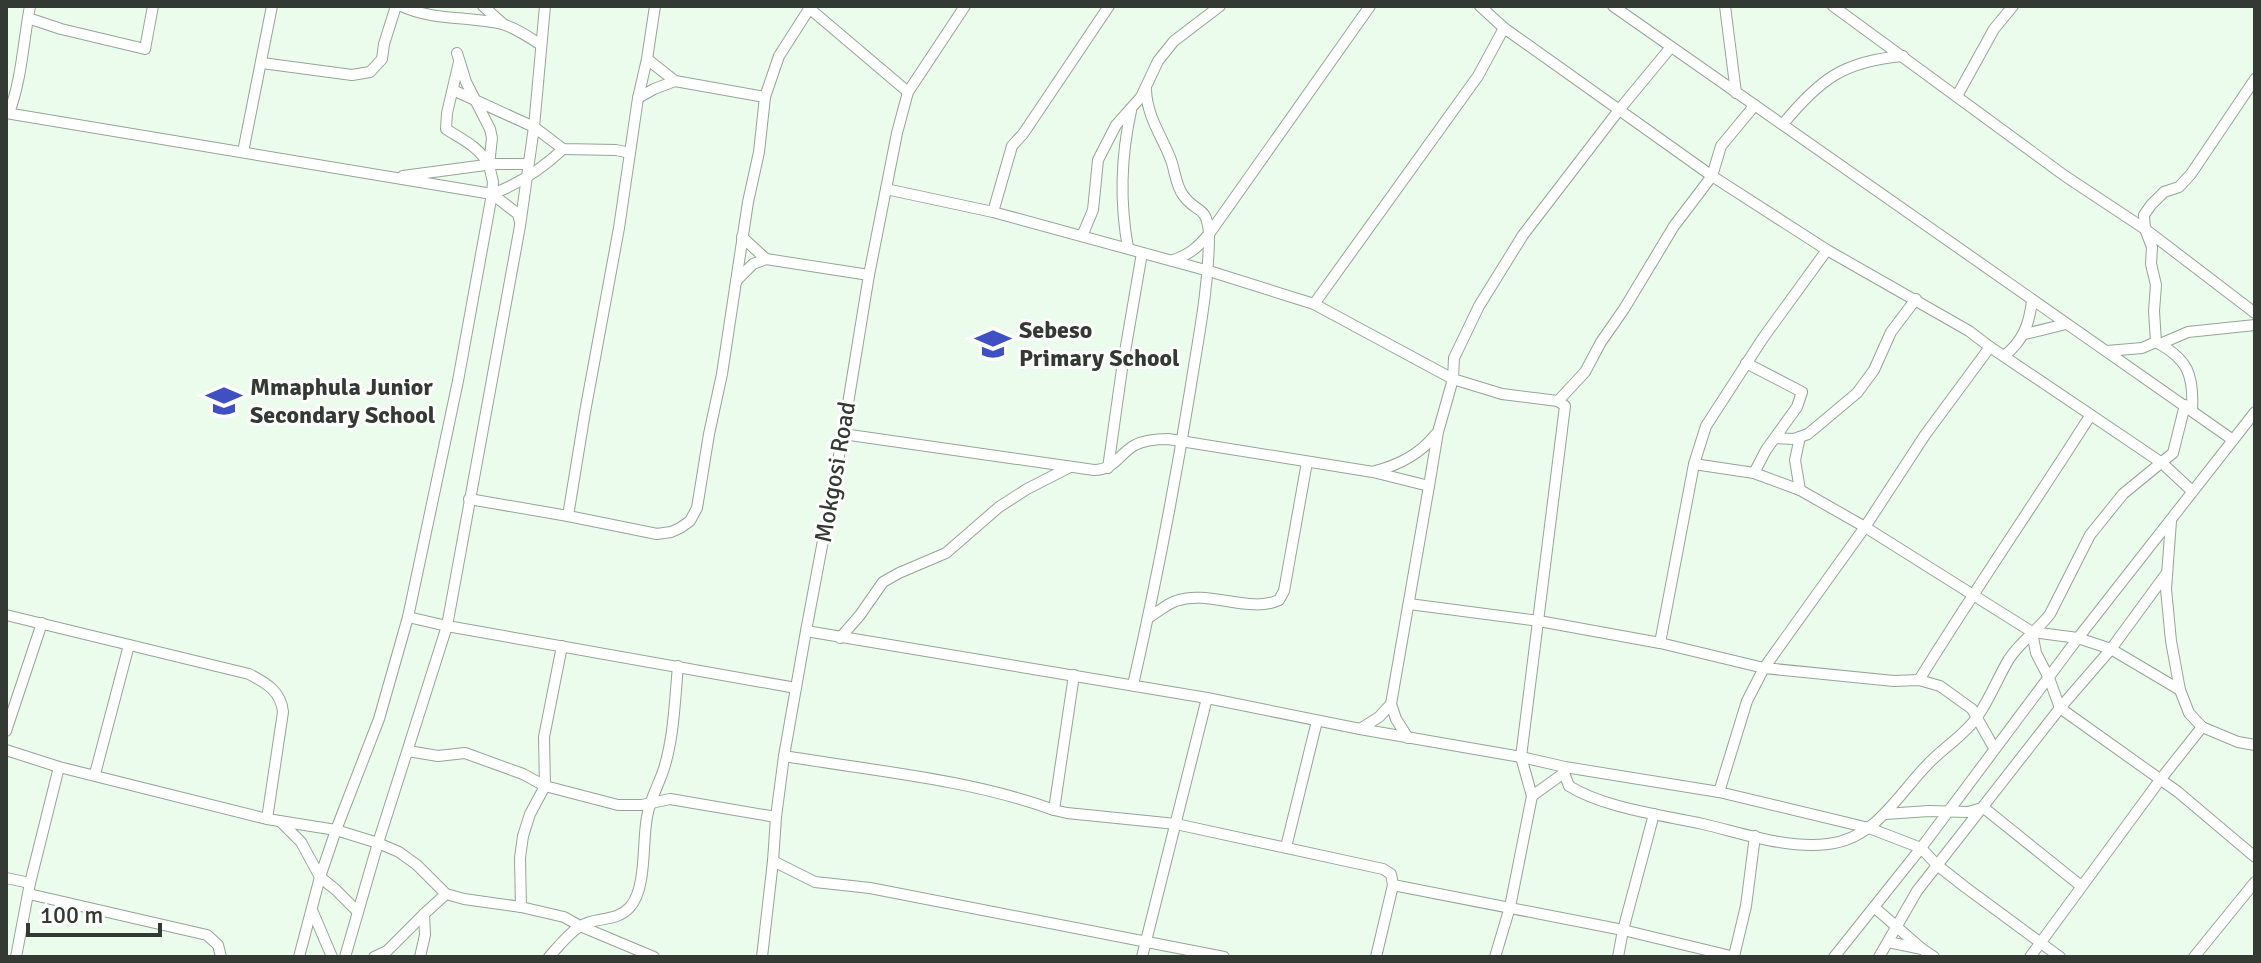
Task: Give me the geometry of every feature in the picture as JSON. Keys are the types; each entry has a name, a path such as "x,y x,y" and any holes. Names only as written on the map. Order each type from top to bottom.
{"street":[{"path":"153,6 145,49 61,29 29,12 17,93 7,113 492,194 518,214 520,226"},
{"path":"243,152 272,6"},
{"path":"262,63 352,75 370,72 382,59 388,28 399,6 421,15 504,25 541,45"},
{"path":"483,6 504,25"},
{"path":"345,957 447,626 520,226 534,127 545,6"},
{"path":"568,516 655,6"},
{"name":"Mokgosi Road","path":"762,957 784,756 897,133 908,92 965,6"},
{"path":"993,212 1012,146 1109,6"},
{"path":"1082,236 1093,210 1098,160 1116,125 1146,88 1158,61 1174,41 1220,6"},
{"path":"1171,261 1190,253 1209,234 1370,6"},
{"path":"1480,6 1504,28 1712,176 1827,250 1969,331 2162,463 2192,491"},
{"path":"1613,6 2233,440"},
{"path":"1725,6 1736,93"},
{"path":"1833,6 2065,176 2145,229 2255,313"},
{"path":"1957,96 1994,29 2013,6"},
{"path":"469,499 657,534 671,532 690,521 697,508 722,374 742,237 759,152 765,97 779,56 810,7 908,92"},
{"path":"458,19 468,8"},
{"path":"1314,304 1478,76 1504,28"},
{"path":"1408,738 1391,704 1438,432 1453,379 1456,351 1498,273 1523,235 1671,47"},
{"path":"1783,124 1820,85 1843,69 1876,58 1903,56"},
{"path":"299,957 320,877 379,719 408,617 461,366 492,194 490,129 458,58 446,129 477,148 489,165"},
{"path":"647,59 675,81 765,97"},
{"path":"1564,770 1569,786 1600,799 1783,843 1828,844 1869,828 1885,814 1929,763 1976,719 2010,658 2050,614 2090,535 2123,494 2173,453 2189,408 2193,385 2186,365 2158,343 2152,247 2145,229 2144,215 2164,192 2179,187 2191,174 2255,79"},
{"path":"638,98 675,81"},
{"path":"1133,685 1182,442 1209,271 1206,216 1182,194 1172,161 1149,112 1146,88"},
{"path":"453,90 534,127 563,149 630,153"},
{"path":"1558,401 1585,372 1674,226 1712,176 1721,146 1755,105"},
{"path":"1128,248 1124,226 1123,167 1131,108"},
{"path":"492,194 525,179 547,165 563,149"},
{"path":"391,178 489,165 528,164"},
{"path":"886,189 993,212 1128,248 1314,304 1453,379 1502,394 1558,401 1565,406 1521,757 1532,796 1510,907 1495,957"},
{"path":"742,237 766,259"},
{"path":"1660,643 1694,464 1706,426 1746,363 1827,250"},
{"path":"1108,468 1142,253"},
{"path":"736,281 753,264 766,259 869,275"},
{"path":"1775,438 1800,437 1857,393 1874,370 1891,332 1916,299"},
{"path":"2004,356 2015,348 2025,334 2032,301"},
{"path":"2025,334 2066,324"},
{"path":"2107,351 2142,348 2188,332 2255,325"},
{"path":"1719,792 1747,701 1764,668 1865,527 1925,435 1990,347"},
{"path":"1746,363 1802,392 1797,407 1754,473"},
{"path":"1834,957 2255,412"},
{"path":"1919,680 2090,416"},
{"path":"1373,472 1413,455 1438,432"},
{"path":"843,434 1094,470 1108,468 1135,445 1168,439 1373,472 1429,486"},
{"path":"1800,437 1795,460 1800,490"},
{"path":"1148,618 1175,601 1188,599 1262,604 1279,600 1284,591 1307,462"},
{"path":"1694,464 1754,473 1800,490 2032,632 2078,638 2111,649 2180,690"},
{"path":"840,638 883,582 946,553 999,507 1070,467"},
{"path":"2171,521 2166,574 2171,641 2180,690 2189,713 2202,727 2238,742 2255,745"},
{"path":"1879,957 1917,891 2060,708 2111,649 2166,574"},
{"path":"1409,604 1539,621 1660,643 1764,668 1881,680 1919,680 1940,686 1972,709 1994,748"},
{"path":"6,615 249,674 272,688 282,704 283,712 267,819"},
{"path":"408,617 796,688"},
{"path":"6,731 42,623"},
{"path":"806,631 1207,698 1521,757 1564,770 1719,792 1869,828 1921,848 1965,887 2060,957"},
{"path":"2032,632 2036,653 2060,708 2160,780 2255,857"},
{"path":"95,774 129,645"},
{"path":"521,907 523,836 530,814 545,786 544,737 562,646"},
{"path":"549,957 580,926 618,917 635,900 639,889 646,819 666,763 678,666"},
{"path":"1054,810 1074,675"},
{"path":"1142,957 1207,698"},
{"path":"1360,729 1379,717 1391,704"},
{"path":"1286,847 1317,721"},
{"path":"2030,957 2202,727"},
{"path":"6,750 59,767 267,819 336,830 378,843 399,852 446,894 564,917 654,957"},
{"path":"408,751 438,756 465,753 523,774 545,786 618,805 670,799 776,817"},
{"path":"784,756 948,781 1054,810 1176,824 1383,869 1391,874 1393,885 1376,957"},
{"path":"16,957 59,767"},
{"path":"1532,796 1564,770"},
{"path":"1885,814 1968,812 1984,808"},
{"path":"1984,808 2081,886"},
{"path":"1618,957 1654,814"},
{"path":"280,821 301,842 320,877 358,912"},
{"path":"1393,885 1623,930 1734,957 1746,906 1755,836"},
{"path":"773,861 815,882 870,888 1224,957"},
{"path":"6,878 30,888 207,935 218,945 221,957"},
{"path":"2194,957 2255,882"},
{"path":"374,957 385,954 446,894"},
{"path":"1874,907 1934,957"},
{"path":"312,910 332,957"},
{"path":"420,957 425,935 424,914"},
{"path":"1888,942 1922,949"}],"place":[{"name":"Sebeso Primary School","path":"993,344"},
{"name":"Mmaphula Junior Secondary School","path":"224,401"}]}
